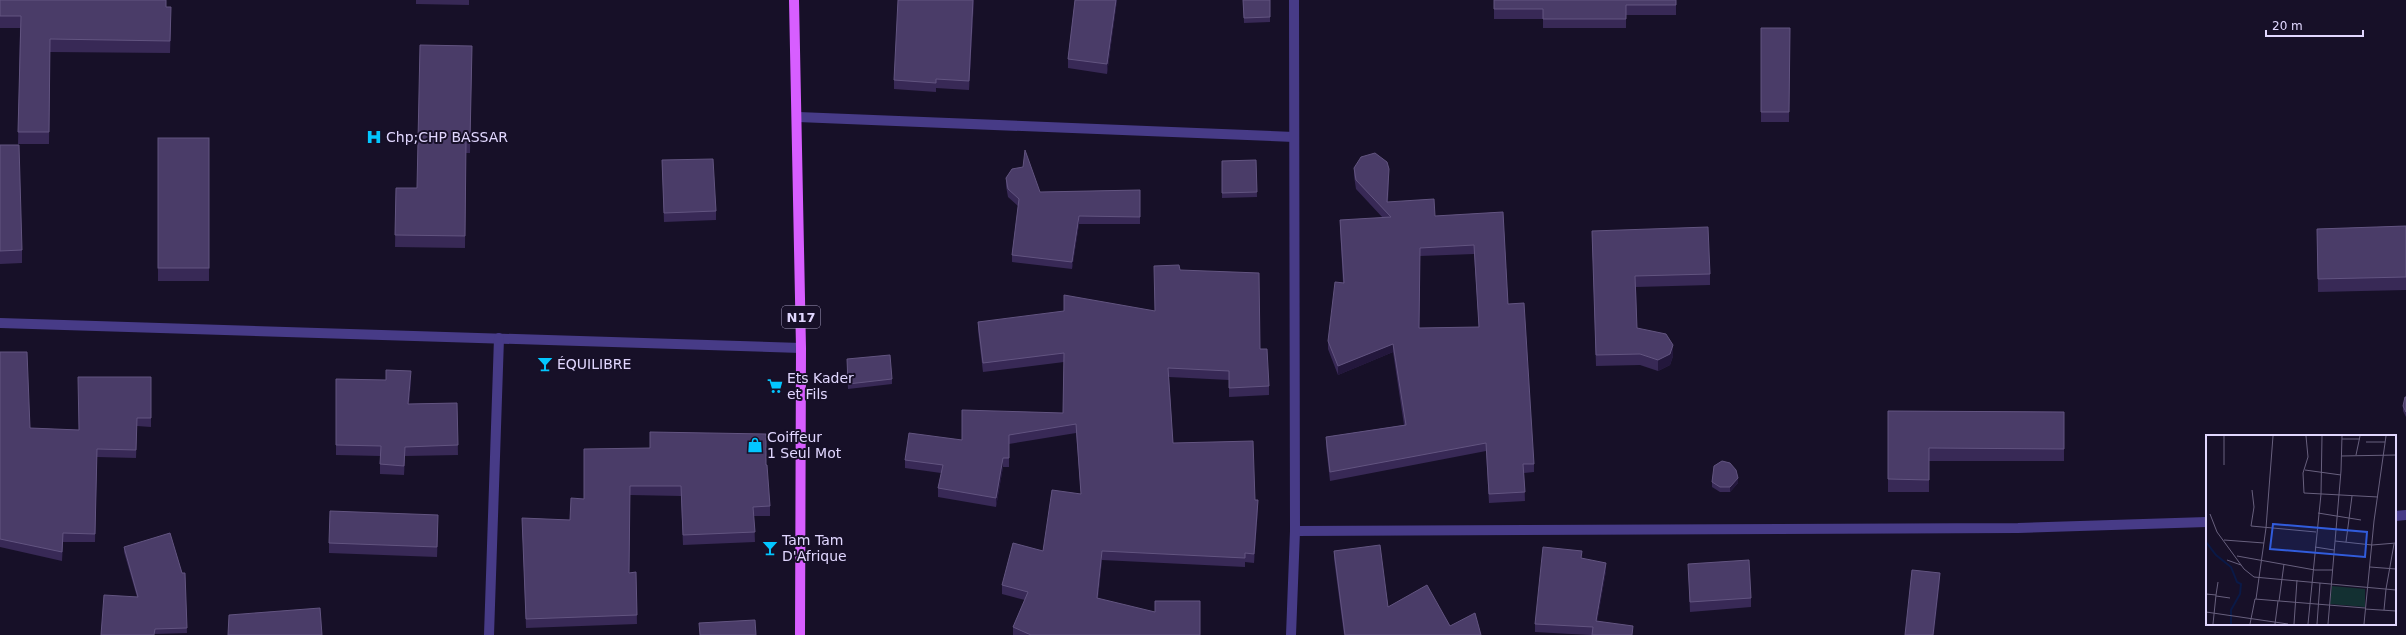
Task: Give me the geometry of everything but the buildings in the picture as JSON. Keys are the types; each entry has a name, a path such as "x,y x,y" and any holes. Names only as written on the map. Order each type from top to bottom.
{"main road":[{"name":"N17","path":"794,0 798,117 801,348 800,635"}],"street":[{"path":"1291,635 1295,531 1294,0"},
{"path":"798,117 1294,137"},
{"path":"0,323 801,348"},
{"path":"489,635 498,338"},
{"path":"2396,516 2406,515"},
{"path":"1295,531 2018,528 2206,522"}],"place":[{"name":"Chp;CHP BASSAR","path":"374,137"},
{"name":"ÉQUILIBRE","path":"545,364"},
{"name":"Ets Kader et Fils","path":"775,386"},
{"name":"Coiffeur 1 Seul Mot","path":"755,445"},
{"name":"Tam Tam D'Afrique","path":"770,548"}]}
